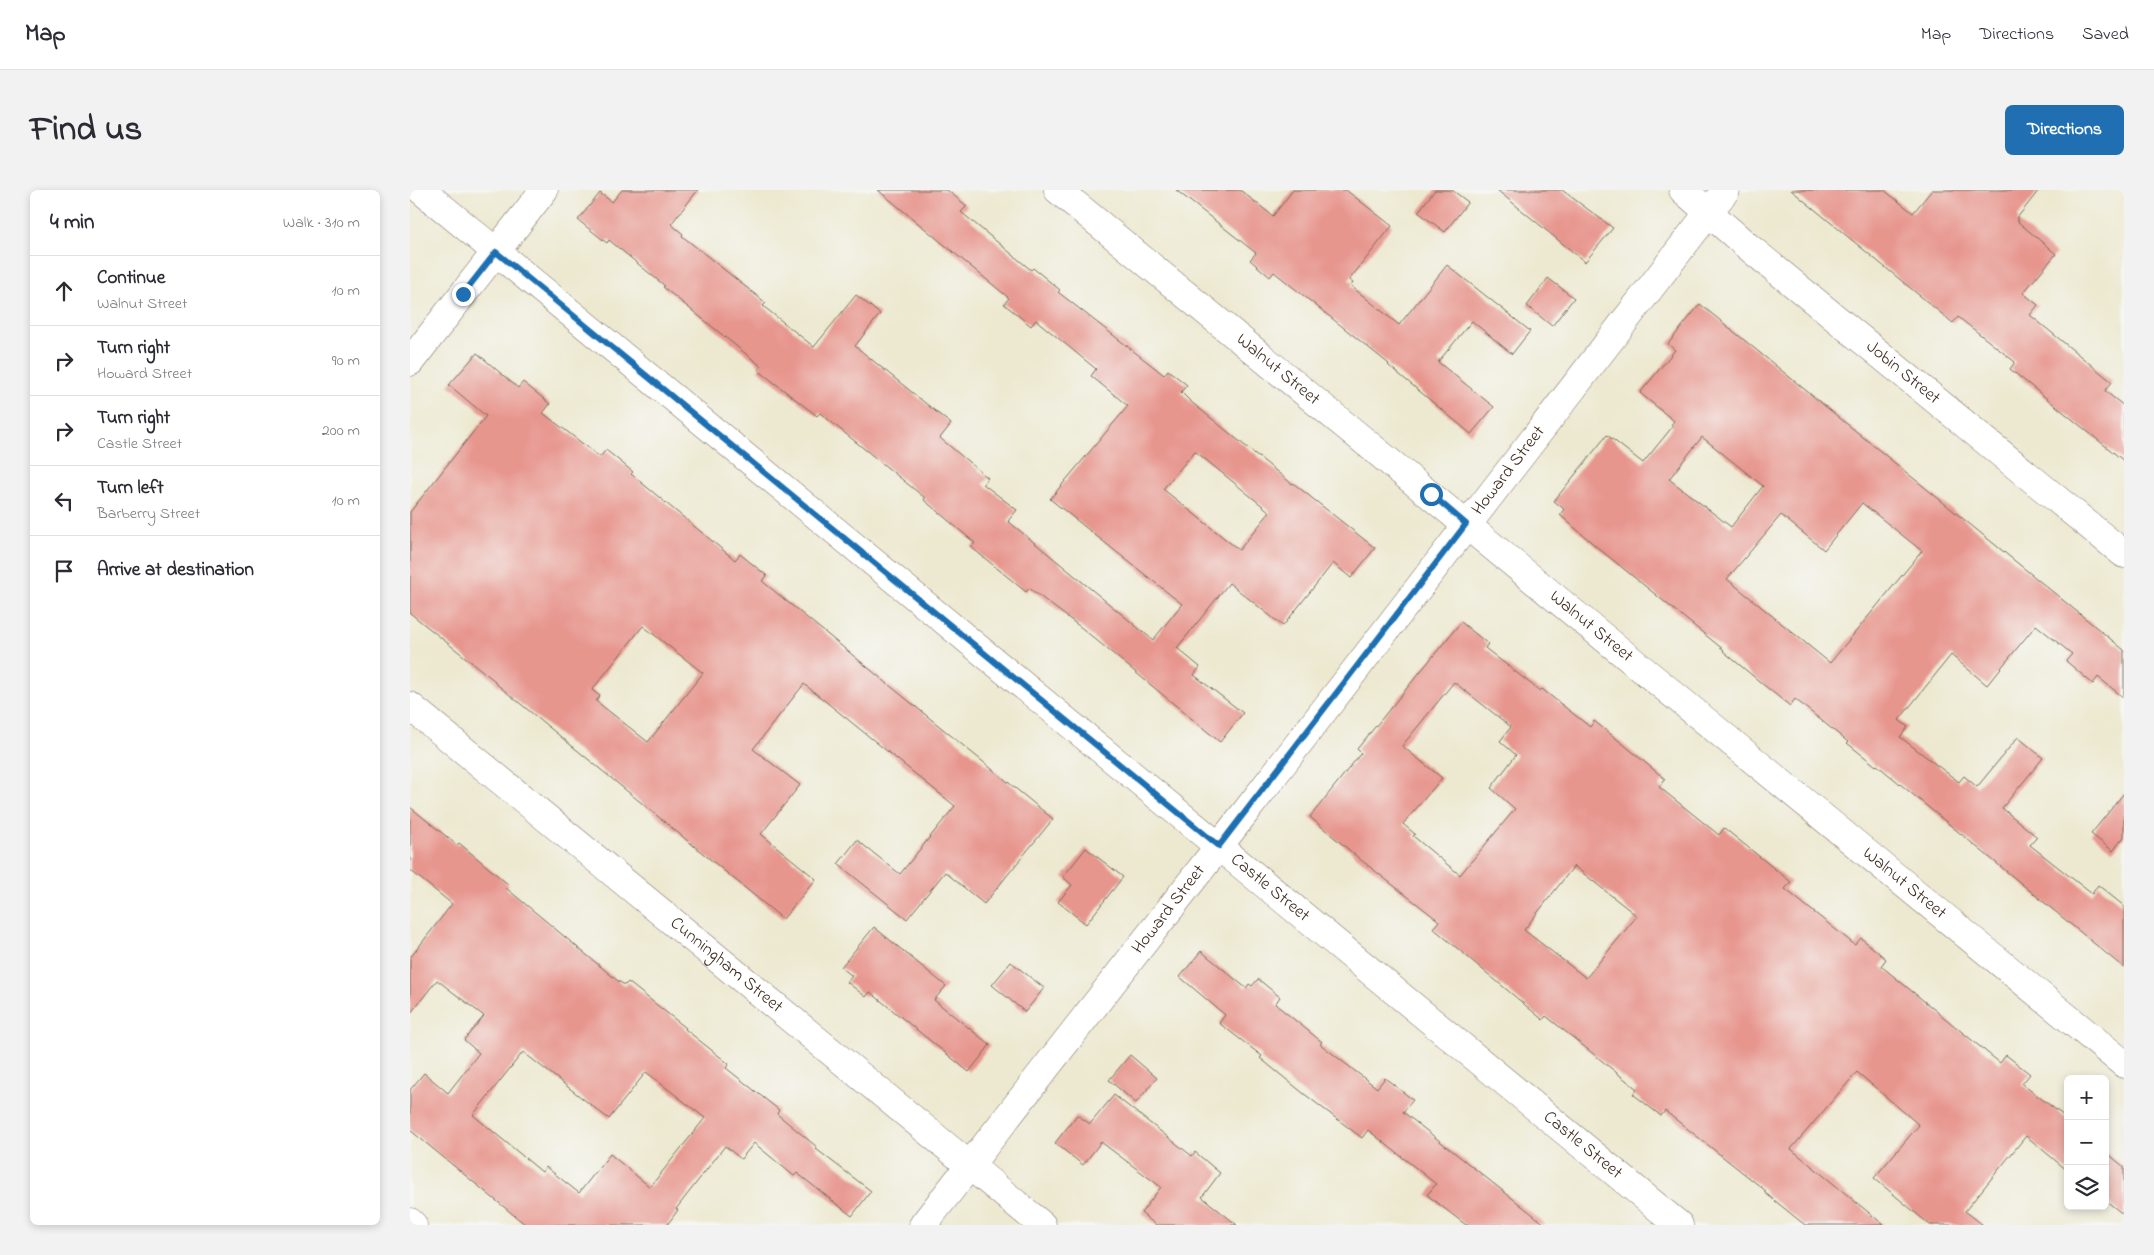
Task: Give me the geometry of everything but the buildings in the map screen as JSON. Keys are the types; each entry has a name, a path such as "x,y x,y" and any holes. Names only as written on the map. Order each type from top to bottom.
{"street":[{"name":"Castle Street","path":"420,190 1679,1225"},
{"path":"410,362 544,190"},
{"name":"Walnut Street","path":"1058,190 2124,1064"},
{"name":"Jobin Street","path":"1683,190 1754,252 2124,554"},
{"name":"Howard Street","path":"923,1225 1219,846 1726,190"},
{"name":"Cunningham Street","path":"410,706 1042,1225"},
{"path":"410,1222 413,1225"}],"route":[{"path":"463,294 496,252 1219,846 1466,524 1431,494"}]}
